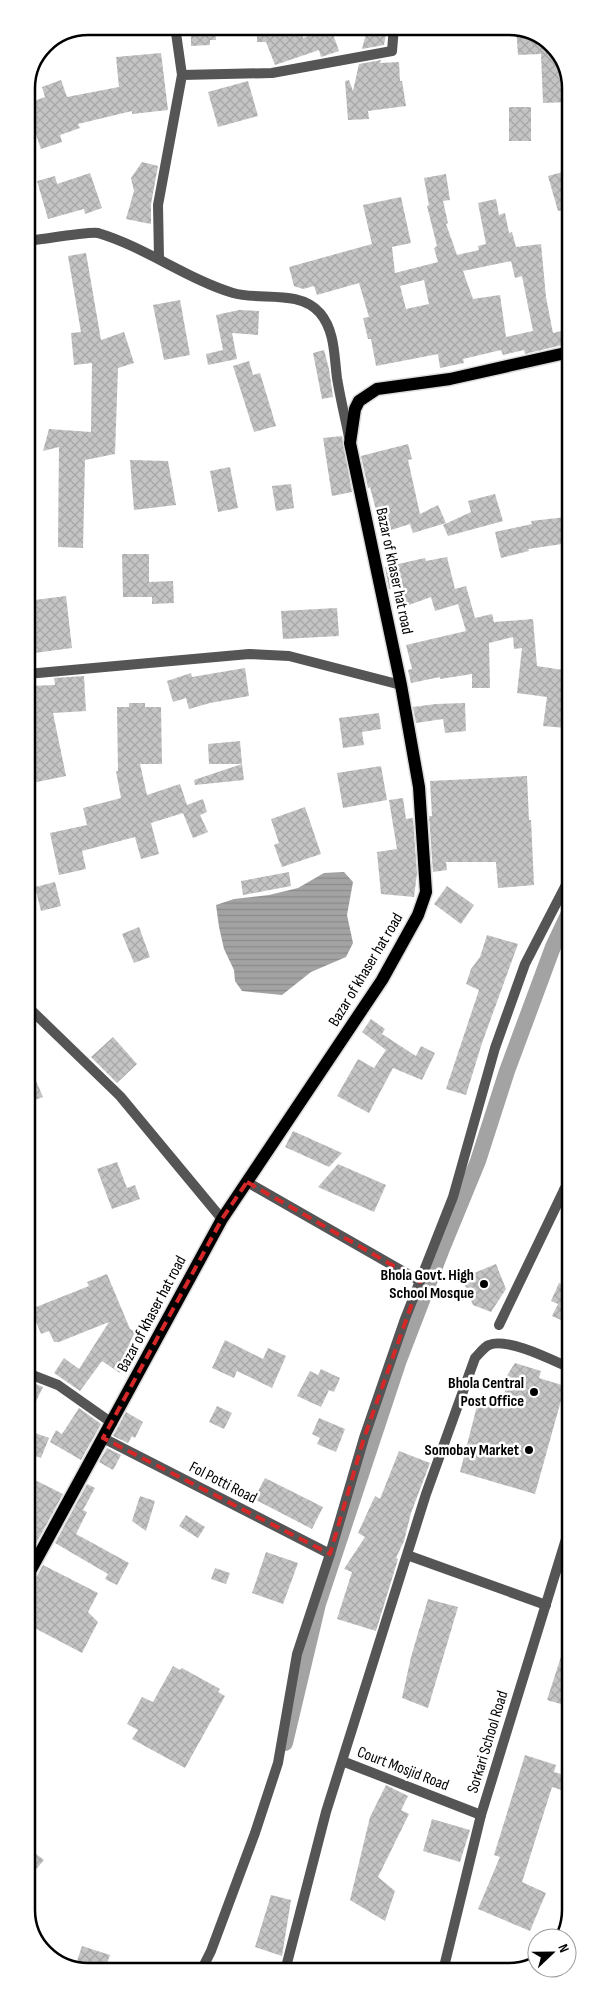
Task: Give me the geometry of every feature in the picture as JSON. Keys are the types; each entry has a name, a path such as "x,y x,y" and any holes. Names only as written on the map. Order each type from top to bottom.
{"main road":[{"name":"Bazar of khaser hat road","path":"35,1562 222,1219 382,980 418,915 426,892 419,787 401,685 350,443 355,409 360,401 377,389 450,379 562,354"}],"street":[{"path":"159,258 158,204 182,75 176,35"},
{"path":"182,75 272,72 392,51 393,35"},
{"path":"35,240 96,232 159,258 201,281 234,293 287,297 305,303 318,311 328,324 334,346 337,379 350,443"},
{"path":"35,673 249,654 289,656 401,685"},
{"path":"204,1963 211,1951 255,1833 278,1763 297,1654 330,1554 364,1438 405,1319 453,1197 495,1048 525,964 562,892"},
{"path":"35,1014 120,1096 222,1219"},
{"path":"246,1182 420,1281"},
{"path":"499,1325 562,1194"},
{"path":"287,1963 326,1812 426,1494 475,1358 488,1345 500,1343 521,1348 562,1365"},
{"path":"35,1376 58,1385 112,1423"},
{"name":"Fol Potti Road","path":"103,1438 330,1554"},
{"name":"Sorkari School Road","path":"445,1963 481,1815 562,1552"},
{"path":"407,1555 546,1605"},
{"name":"Court Mosjid Road","path":"342,1761 481,1815"}],"highlighted area":[{"path":"247,1182 420,1281 364,1438 330,1554 103,1438 222,1219"}],"shaded area":[{"path":"344,872 353,882 347,915 353,943 346,957 311,972 282,995 242,991 235,981 234,970 224,949 216,905 234,899 269,895 298,888 324,873"}],"building":[{"path":"191,35 216,35 216,40 210,40 210,45 191,46"},
{"path":"257,35 303,35 303,38 311,35 333,35 339,51 321,57 319,50 275,65 266,42 257,42"},
{"path":"366,35 386,35 384,45 362,49"},
{"path":"517,36 529,39 544,48 555,61 561,77 562,102 543,103 541,54 518,55"},
{"path":"161,53 168,110 132,114 132,111 78,124 80,128 60,135 62,142 41,149 35,132 35,101 45,97 42,87 61,80 67,97 119,87 116,57"},
{"path":"381,60 380,63 399,62 400,81 402,81 406,106 368,111 369,119 348,120 345,81 349,80 353,91 359,64"},
{"path":"248,81 258,116 218,127 208,92"},
{"path":"509,107 531,107 531,141 509,141"},
{"path":"142,162 158,166 151,204 151,224 126,219 134,191 131,178"},
{"path":"562,172 562,210 558,211 548,176"},
{"path":"90,173 102,208 85,214 84,209 48,219 37,181 55,176 57,184"},
{"path":"446,174 450,200 443,201 448,223 446,224 457,255 479,250 478,246 486,244 478,203 496,199 499,215 505,213 509,233 512,232 516,247 541,244 546,297 553,333 562,331 562,345 525,354 524,350 503,355 501,350 463,359 464,363 440,368 438,354 376,366 371,339 368,339 363,318 369,317 359,283 317,295 314,286 303,289 294,286 289,267 372,244 363,205 401,197 411,243 392,247 395,273 438,262 434,248 437,246 427,206 429,205 424,178","holes":["511,261 515,278 522,276 533,331 506,337 500,295 473,299 463,271","424,280 429,304 406,309 400,286"]},
{"path":"86,253 101,340 124,332 134,363 118,368 115,454 85,460 83,548 58,547 59,447 43,451 49,429 91,432 92,363 74,365 71,333 81,332 68,256"},
{"path":"180,300 190,355 164,360 153,305"},
{"path":"239,310 259,311 258,335 232,333 237,359 208,365 206,354 223,350 216,315"},
{"path":"324,350 333,397 322,399 313,353"},
{"path":"249,361 253,375 260,373 276,426 254,432 233,366"},
{"path":"342,436 352,492 332,496 323,438"},
{"path":"408,444 412,459 408,460 420,514 438,505 446,523 413,533 410,524 382,533 370,487 368,488 361,456"},
{"path":"130,460 168,461 176,505 134,510"},
{"path":"230,467 238,508 218,512 210,471"},
{"path":"291,484 294,508 276,511 272,486"},
{"path":"495,494 503,521 448,536 443,525 471,512 468,501"},
{"path":"562,517 562,544 528,549 529,551 501,558 495,532 532,524 531,521"},
{"path":"122,554 149,554 149,582 173,581 174,603 152,604 152,597 123,597"},
{"path":"447,557 455,589 466,586 475,618 492,614 494,622 533,619 537,666 562,670 562,728 543,726 547,697 517,693 522,648 514,649 513,637 489,643 490,688 472,688 472,674 440,679 440,677 411,683 408,670 412,669 406,645 466,631 458,604 435,611 431,597 406,606 399,587 389,589 385,567 425,558 426,561"},
{"path":"66,596 72,648 35,653 35,600"},
{"path":"337,608 339,636 283,639 281,611"},
{"path":"245,668 249,696 189,709 186,698 173,702 167,681 191,673 192,677"},
{"path":"84,676 86,711 53,713 66,776 35,782 35,686 55,685 54,678"},
{"path":"129,703 145,703 145,707 161,707 162,764 140,764 147,795 180,784 187,805 203,799 207,812 200,815 208,832 193,838 183,813 151,823 159,854 141,859 135,837 82,851 86,869 59,875 50,833 87,825 83,808 121,798 116,771 118,771 117,707 129,707"},
{"path":"465,703 466,731 445,733 443,719 416,723 413,707"},
{"path":"379,713 381,729 362,732 364,745 343,748 339,718"},
{"path":"240,741 242,764 209,764 208,744"},
{"path":"242,764 244,780 195,785 194,780"},
{"path":"381,766 387,800 343,808 337,773"},
{"path":"527,776 534,885 498,888 496,862 446,862 447,870 433,872 429,816 432,816 430,781"},
{"path":"403,798 406,819 413,818 417,873 414,897 381,894 377,852 397,849 389,800"},
{"path":"305,807 321,854 282,867 274,845 279,843 271,819"},
{"path":"289,872 291,886 243,895 241,881"},
{"path":"55,882 61,906 41,911 35,887"},
{"path":"447,886 474,905 461,924 434,904"},
{"path":"139,927 150,957 134,963 122,934"},
{"path":"487,935 518,944 482,1043 466,1095 446,1089 479,990 466,984 471,969 480,957"},
{"path":"371,1019 385,1029 382,1034 416,1056 421,1046 435,1053 422,1080 393,1068 369,1113 337,1096 358,1059 374,1068 386,1050 362,1032"},
{"path":"113,1037 137,1064 117,1083 91,1057"},
{"path":"35,1078 43,1097 35,1100"},
{"path":"293,1131 342,1153 329,1167 285,1147"},
{"path":"117,1162 127,1188 135,1185 140,1199 112,1209 97,1169"},
{"path":"338,1164 386,1185 374,1212 318,1187"},
{"name":"Bhola Govt. High School Mosque","path":"496,1264 506,1289 491,1312 473,1305 462,1278"},
{"path":"107,1274 130,1329 135,1332 130,1342 137,1347 120,1373 102,1361 80,1391 54,1373 64,1358 79,1369 109,1322 59,1342 54,1342 49,1331 41,1334 35,1319 35,1307 89,1286 87,1282"},
{"path":"559,1283 562,1284 562,1320 552,1316 558,1304 551,1301"},
{"path":"225,1340 263,1359 268,1348 286,1356 272,1388 237,1371 234,1378 212,1368"},
{"name":"Somobay Market","path":"515,1363 541,1371 539,1378 562,1385 562,1397 535,1494 460,1472 478,1402 500,1408 507,1384 502,1383"},
{"path":"321,1369 340,1378 334,1392 329,1390 321,1407 297,1396 310,1371 318,1375"},
{"path":"35,1384 43,1387 35,1404"},
{"path":"217,1406 232,1413 224,1429 209,1422"},
{"path":"79,1408 101,1424 81,1460 50,1442 56,1430 62,1434"},
{"path":"126,1412 143,1422 135,1438 132,1436 128,1443 113,1436"},
{"path":"319,1418 345,1429 336,1452 317,1444 320,1438 312,1434"},
{"path":"35,1433 49,1438 41,1458 35,1456"},
{"path":"107,1448 121,1455 113,1470 99,1462"},
{"path":"399,1451 430,1463 411,1513 404,1541 396,1558 398,1559 376,1631 337,1619 352,1572 344,1569 365,1537 358,1533 375,1496 380,1499"},
{"path":"265,1478 323,1507 312,1529 254,1499"},
{"path":"35,1480 63,1494 35,1545"},
{"path":"87,1484 95,1488 83,1510 87,1512 76,1534 129,1563 117,1585 105,1579 108,1574 55,1543"},
{"path":"140,1496 155,1501 146,1531 132,1521"},
{"path":"186,1515 205,1527 198,1538 179,1526"},
{"path":"266,1552 298,1563 283,1604 252,1593"},
{"path":"43,1565 98,1593 88,1612 98,1622 82,1653 35,1628 35,1579"},
{"path":"215,1568 230,1573 226,1584 211,1579"},
{"path":"428,1599 458,1607 428,1708 402,1698 411,1657"},
{"path":"562,1654 562,1704 547,1700"},
{"path":"173,1666 180,1670 182,1668 220,1689 218,1692 225,1696 185,1768 132,1739 138,1730 127,1724 142,1697 153,1702"},
{"path":"525,1755 556,1765 554,1772 562,1774 562,1790 552,1787 522,1882 546,1893 531,1928 527,1928 527,1930 478,1909 500,1857 494,1855"},
{"path":"386,1785 408,1796 401,1810 409,1814 378,1877 395,1891 385,1921 350,1900 370,1817"},
{"path":"432,1819 470,1830 460,1862 423,1851"},
{"path":"35,1853 44,1860 35,1871"},
{"path":"271,1895 291,1900 282,1956 255,1947"},
{"path":"82,1946 110,1955 107,1963 77,1962"}],"waterway":[{"path":"285,1743 318,1604 399,1360 478,1161 507,1071 553,947 562,928"}],"place":[{"name":"Bhola Govt. High School Mosque","path":"484,1284"},
{"name":"Bhola Central Post Office","path":"534,1392"},
{"name":"Somobay Market","path":"529,1450"}]}
